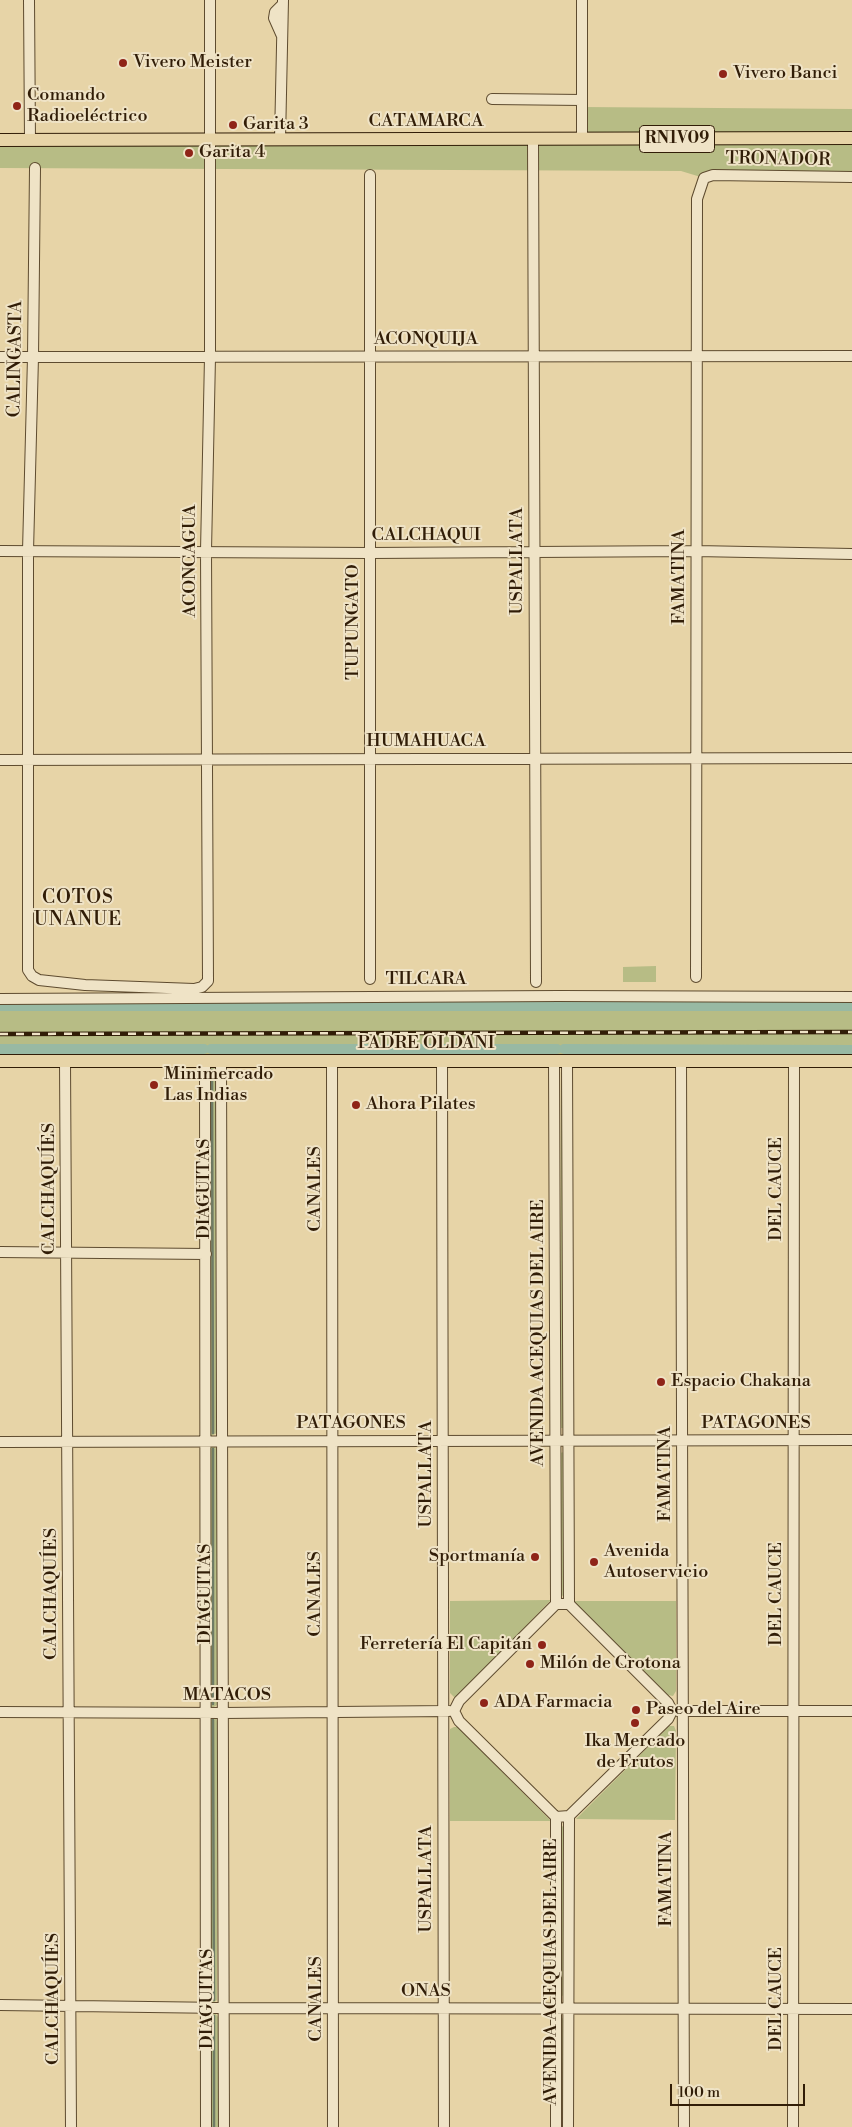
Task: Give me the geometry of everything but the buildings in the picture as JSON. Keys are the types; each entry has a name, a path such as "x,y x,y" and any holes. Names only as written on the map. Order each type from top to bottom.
{"main road":[{"name":"CATAMARCA","path":"0,140 852,138"},
{"name":"PADRE OLDANI","path":"0,1062 852,1061"}],"street":[{"path":"29,0 30,140"},
{"name":"ACONCAGUA","path":"28,970 32,976 39,980 84,985 194,989 202,987 208,982 206,552 210,357 210,0"},
{"path":"582,0 582,139"},
{"path":"280,140 283,2"},
{"path":"492,99 582,100"},
{"name":"USPALLATA","path":"533,139 536,982"},
{"name":"CALINGASTA","path":"28,970 28,551 35,168"},
{"name":"TUPUNGATO","path":"370,175 370,979"},
{"name":"TRONADOR","path":"704,178 713,175 852,177"},
{"name":"FAMATINA","path":"696,977 697,200 704,178"},
{"name":"ACONQUIJA","path":"0,357 852,356"},
{"name":"CALCHAQUI","path":"0,551 370,553 696,551 852,554"},
{"name":"HUMAHUACA","path":"0,760 852,758"},
{"name":"TILCARA","path":"0,999 544,996 852,997"},
{"name":"DIAGUITAS","path":"221,1061 224,2127"},
{"name":"CANALES","path":"332,1061 333,2127"},
{"name":"USPALLATA","path":"442,1061 443,1440 448,1711 443,2009 444,2127"},
{"name":"AVENIDA ACEQUIAS DEL AIRE","path":"556,1604 556,1440 561,1061"},
{"name":"AVENIDA ACEQUIAS DEL AIRE","path":"561,1061 569,1604"},
{"name":"FAMATINA","path":"681,1061 684,2127"},
{"name":"DEL CAUCE","path":"793,2127 794,1061"},
{"name":"CALCHAQUÍES","path":"65,1062 71,2127"},
{"name":"DIAGUITAS","path":"206,1062 206,2127"},
{"path":"0,1252 206,1254"},
{"name":"PATAGONES","path":"0,1442 206,1440 852,1440"},
{"path":"448,1711 556,1604 569,1604 668,1703 672,1711 852,1711"},
{"name":"AVENIDA ACEQUIAS DEL AIRE","path":"448,1711 556,1817 556,2127"},
{"name":"MATACOS","path":"0,1712 448,1711"},
{"name":"AVENIDA ACEQUIAS DEL AIRE","path":"556,1817 568,1816 668,1719 672,1711"},
{"name":"AVENIDA ACEQUIAS DEL AIRE","path":"568,1816 568,2127"},
{"name":"ONAS","path":"0,2005 206,2008 852,2009"}],"green space":[{"path":"582,107 852,109 852,177 704,178 681,171 0,168 0,140 581,139"},
{"path":"656,966 656,982 623,982 623,967"},
{"path":"852,997 852,1061 0,1061 0,999"},
{"path":"214,1067 216,1071 217,1433 211,1436 209,1434 209,1068"},
{"path":"561,1080 563,1082 563,1428 560,1426"},
{"path":"214,1446 217,1450 217,1705 212,1708 209,1707 208,1447"},
{"path":"564,1452 564,1595 562,1596 560,1453"},
{"path":"551,1600 459,1695 454,1697 450,1693 450,1601"},
{"path":"573,1601 676,1601 676,1691 673,1696 668,1695"},
{"path":"209,1718 216,1718 217,1721 217,2000 212,2004 210,2002"},
{"path":"669,1726 674,1726 676,1731 675,1820 576,1819"},
{"path":"458,1727 551,1821 450,1821 450,1729"},
{"path":"562,1826 565,1828 564,1995 562,1996"},
{"path":"211,2013 215,2013 218,2017 218,2127 209,2127"},
{"path":"562,2018 564,2019 565,2127 560,2127"}],"waterway":[{"path":"0,1006 852,1006"},
{"path":"0,1049 204,1049"},
{"path":"211,1049 557,1049"},
{"path":"564,1049 852,1050"},
{"path":"212,1070 213,1433"},
{"path":"213,1449 213,1704"},
{"path":"213,1720 214,2000"},
{"path":"214,2016 214,2127"}],"railway":[{"path":"0,1034 852,1032"}],"place":[{"name":"Vivero Meister","path":"123,63"},
{"name":"Vivero Banci","path":"723,74"},
{"name":"Comando Radioeléctrico","path":"17,106"},
{"name":"Garita 3","path":"233,125"},
{"name":"Garita 4","path":"189,153"},
{"name":"Minimercado Las Indias","path":"154,1085"},
{"name":"Ahora Pilates","path":"356,1105"},
{"name":"Espacio Chakana","path":"661,1382"},
{"name":"Sportmanía","path":"535,1557"},
{"name":"Avenida Autoservicio","path":"594,1562"},
{"name":"Ferretería El Capitán","path":"542,1645"},
{"name":"Milón de Crotona","path":"530,1664"},
{"name":"ADA Farmacia","path":"484,1703"},
{"name":"Paseo del Aire","path":"636,1710"},
{"name":"Ika Mercado de Frutos","path":"635,1723"}],"district":[{"name":"COTOS UNANUE","path":"78,909"}]}
